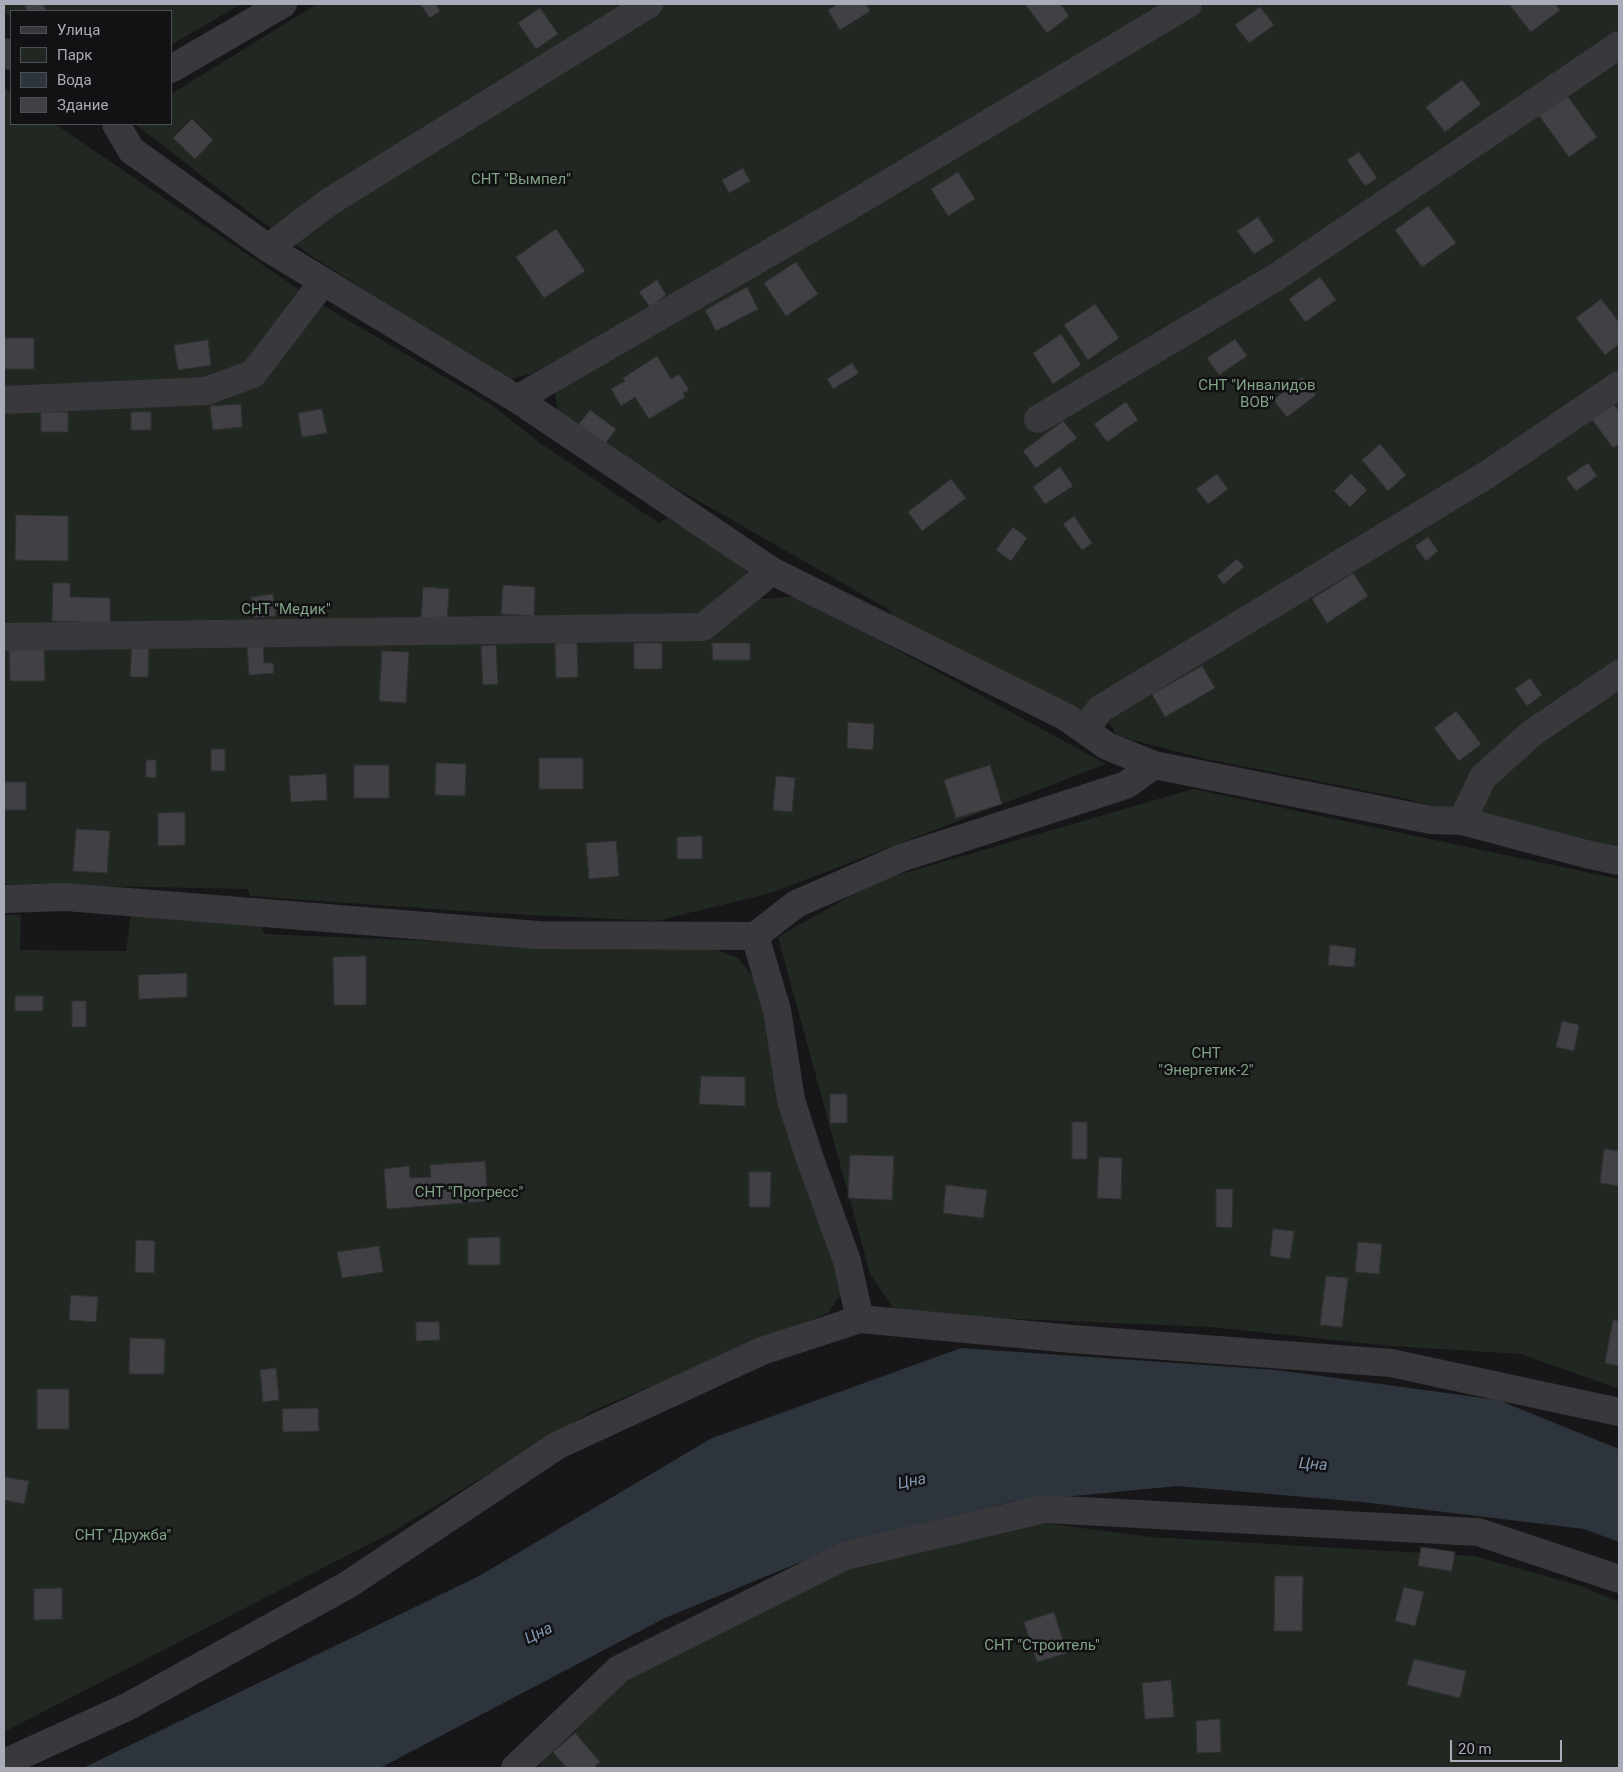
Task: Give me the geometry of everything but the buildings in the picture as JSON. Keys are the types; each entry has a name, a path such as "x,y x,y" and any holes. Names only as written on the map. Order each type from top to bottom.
{"lane":[{"path":"172,68 283,4"},
{"path":"268,248 329,202 650,4"},
{"path":"516,399 840,212 1188,4"},
{"path":"1038,419 1278,276 1619,45"},
{"path":"117,125 132,150 268,248 516,399 772,571 1066,717 1107,746 1154,765 1431,820 1462,821 1619,861"},
{"path":"4,400 206,391 253,374 323,282"},
{"path":"1085,730 1100,709 1488,474 1619,385"},
{"path":"4,637 703,627 772,571"},
{"path":"1462,821 1483,777 1532,734 1619,674"},
{"path":"4,899 66,897 538,935 755,936 796,904 901,858 1126,785 1154,765"},
{"path":"755,936 777,1010 791,1100 847,1261 860,1319"},
{"path":"4,1763 127,1707 349,1584 558,1445 762,1351 860,1319 1072,1339 1390,1363 1619,1412"},
{"path":"514,1768 619,1669 845,1556 1044,1509 1478,1532 1619,1579"}],"green space":[{"path":"4,4 241,4 172,44 172,10 10,10 10,17 4,12"},
{"name":"СНТ \"Вымпел\"","path":"317,4 1175,4 725,270 531,374 506,380 316,259 254,216 136,125 172,125 172,93"},
{"name":"СНТ \"Инвалидов ВОВ\"","path":"1205,4 1619,4 1619,853 1398,797 1202,758 1117,736 1112,726 895,620 888,609 602,446 558,411 555,393"},
{"name":"СНТ \"Медик\"","path":"4,87 10,92 10,125 56,125 319,303 492,405 540,443 659,523 667,518 746,565 746,586 763,599 799,596 1106,764 771,893 656,921 490,913 250,896 248,889 4,884"},
{"name":"СНТ \"Энергетик-2\"","path":"1193,789 1619,879 1619,1389 1521,1354 1391,1346 1211,1327 897,1314 870,1274 778,937 877,881"},
{"name":"СНТ \"Прогресс\"","path":"131,913 258,916 264,934 548,946 715,949 738,958 762,988 843,1291 828,1313 592,1411 389,1534 4,1732 4,915 21,915 20,950 126,951"},
{"name":"СНТ \"Строитель\"","path":"1034,1522 1152,1537 1474,1556 1581,1586 1619,1602 1619,1768 538,1768 550,1751 577,1729 596,1699 715,1630 841,1571"}],"water":[{"name":"Цна","path":"961,1348 1277,1370 1498,1400 1619,1449 1619,1542 1584,1529 1362,1502 1178,1486 1011,1502 842,1545 665,1618 380,1768 83,1768 479,1576 712,1438"}],"park label":[{"name":"СНТ \"Дружба\"","path":"123,1536"}]}
